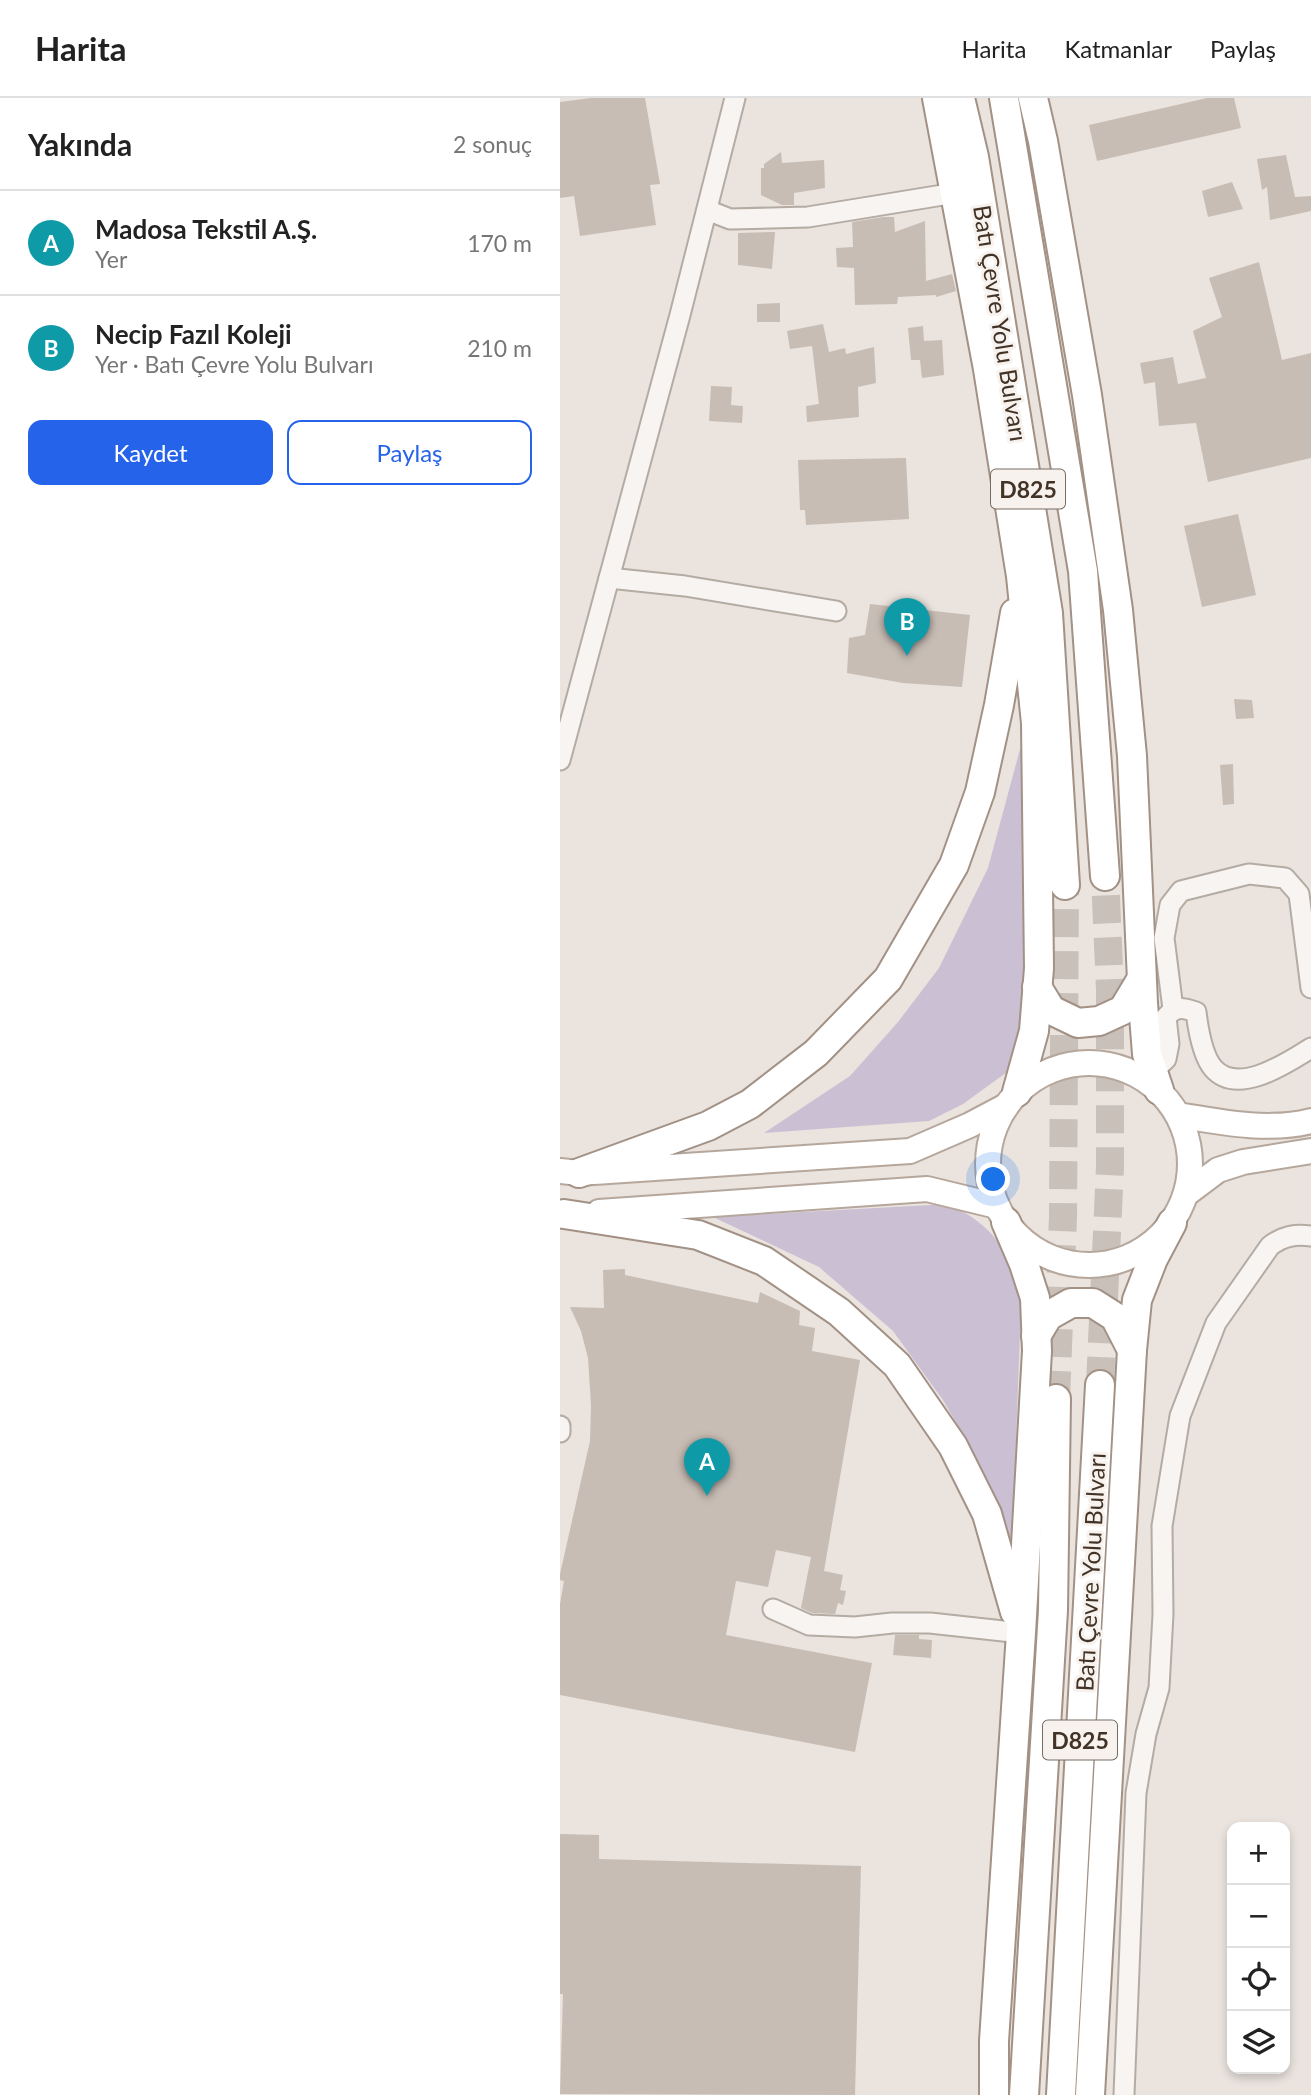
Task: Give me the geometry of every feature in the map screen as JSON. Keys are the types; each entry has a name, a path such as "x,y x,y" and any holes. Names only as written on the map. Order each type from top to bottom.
{"highway":[{"path":"937,98 988,369 1021,576 1035,723 1039,968 1034,1031 1011,1099"},
{"name":"Batı Çevre Yolu Bulvarı","path":"960,98 974,158 1048,613 1065,885"},
{"name":"Batı Çevre Yolu Bulvarı","path":"1004,98 1083,571 1105,876"},
{"path":"1032,98 1043,141 1087,396 1118,610 1132,757 1141,980 1147,1054 1156,1080"},
{"path":"569,1172 708,1126 750,1104 816,1053 888,979 954,865 980,792 999,705 1021,576"},
{"path":"1037,987 1051,1010 1078,1023 1099,1021 1123,1010 1141,980"},
{"path":"994,2095 994,2041 1021,1633 1036,1336 1035,1298 1024,1264 1002,1214"},
{"path":"562,1215 698,1235 764,1261 839,1312 897,1365 953,1446 987,1514 1021,1633"},
{"path":"1090,2095 1132,1350 1137,1300 1153,1259 1172,1223"},
{"path":"1036,1336 1048,1317 1071,1303 1093,1303 1115,1317 1132,1350"},
{"name":"Batı Çevre Yolu Bulvarı","path":"1061,2095 1100,1385"},
{"name":"Batı Çevre Yolu Bulvarı","path":"1024,2095 1053,1610 1056,1399"}],"main road":[{"path":"569,1172 910,1151 970,1125 1011,1099 1042,1073 1072,1063 1103,1063 1156,1080 1178,1115 1188,1141 1191,1167 1186,1194 1172,1223 1149,1246 1120,1260 1088,1265 1056,1260 1028,1245 1002,1214 989,1181 988,1155 994,1129 1011,1099"},
{"path":"1178,1115 1235,1124 1297,1124 1311,1121"},
{"path":"1186,1194 1217,1170 1311,1151"},
{"path":"562,1215 927,1189 1002,1214"}],"street":[{"path":"560,760 735,98"},
{"path":"707,210 730,219 808,217 955,193"},
{"path":"609,578 685,586 836,611"},
{"path":"1173,1009 1164,938 1170,905 1181,891 1249,874 1284,878 1299,894 1311,988"},
{"path":"1156,1080 1166,1059 1169,1044 1166,1017 1173,1009 1182,1007 1196,1012 1200,1038 1214,1069 1232,1079 1268,1074 1311,1048"},
{"path":"1124,2095 1136,1793 1146,1734 1159,1688 1163,1614 1162,1525 1180,1416 1216,1322 1270,1246 1282,1237 1311,1236"},
{"path":"560,1426 560,1432"},
{"path":"773,1609 809,1625 855,1627 930,1623 1021,1633"}],"shaded area":[{"path":"1023,738 1024,1042 1014,1067 963,1104 929,1121 764,1133 850,1076 898,1022 939,968 988,868"},
{"path":"949,1204 980,1223 999,1244 1006,1256 1021,1304 1012,1552 977,1459 943,1400 893,1331 819,1267 713,1217"}],"building":[{"path":"591,98 645,98 660,184 650,185 656,225 580,236 574,196 560,198 560,102"},
{"path":"1207,98 1234,98 1241,128 1097,161 1089,125"},
{"path":"781,152 782,163 824,160 825,188 794,193 794,205 782,205 761,195 761,168"},
{"path":"1286,155 1295,197 1311,196 1311,211 1270,220 1267,187 1262,190 1257,159"},
{"path":"1232,182 1243,209 1208,217 1202,191"},
{"path":"894,217 895,232 925,221 926,281 952,274 956,291 936,297 898,297 897,304 855,305 854,268 837,267 836,248 853,247 852,222"},
{"path":"775,232 772,269 738,265 738,233"},
{"path":"1259,262 1282,360 1311,353 1311,458 1208,482 1196,423 1159,426 1155,382 1144,384 1140,363 1173,357 1178,384 1206,378 1193,331 1222,317 1209,278"},
{"path":"780,303 780,322 757,322 757,304"},
{"path":"823,324 829,352 845,348 846,354 874,347 876,383 858,387 859,417 807,422 806,406 819,404 812,346 790,349 787,331"},
{"path":"923,326 924,341 942,340 944,375 922,378 920,360 911,360 908,328"},
{"path":"711,386 732,387 731,405 743,406 742,423 709,421"},
{"path":"906,458 909,519 806,525 805,510 800,510 798,460"},
{"path":"1238,514 1256,595 1202,607 1184,526"},
{"path":"870,604 970,615 962,687 903,683 847,673 849,638 865,635"},
{"path":"1234,699 1252,700 1254,718 1236,719"},
{"path":"1233,764 1234,804 1223,805 1220,765"},
{"path":"625,1269 625,1275 758,1303 760,1292 800,1311 799,1325 815,1328 812,1351 860,1360 824,1571 843,1575 840,1590 846,1591 843,1605 838,1603 835,1614 812,1613 801,1608 811,1557 776,1550 768,1587 736,1581 726,1635 872,1663 855,1752 560,1695 560,1604 564,1581 560,1580 560,1574 590,1441 591,1405 588,1358 581,1331 570,1307 604,1308 603,1270"},
{"path":"895,1635 919,1635 919,1639 932,1640 931,1658 893,1655"},
{"path":"560,1834 599,1835 599,1859 861,1866 855,2095 560,2094 563,1994 560,1994"}],"tunnel":[{"path":"1100,1385 1110,1167 1110,990 1105,876"},
{"path":"1056,1399 1063,1217 1065,885"}],"place":[{"name":"Necip Fazıl Koleji","path":"907,656"},
{"name":"Madosa Tekstil A.Ş.","path":"707,1496"}]}
